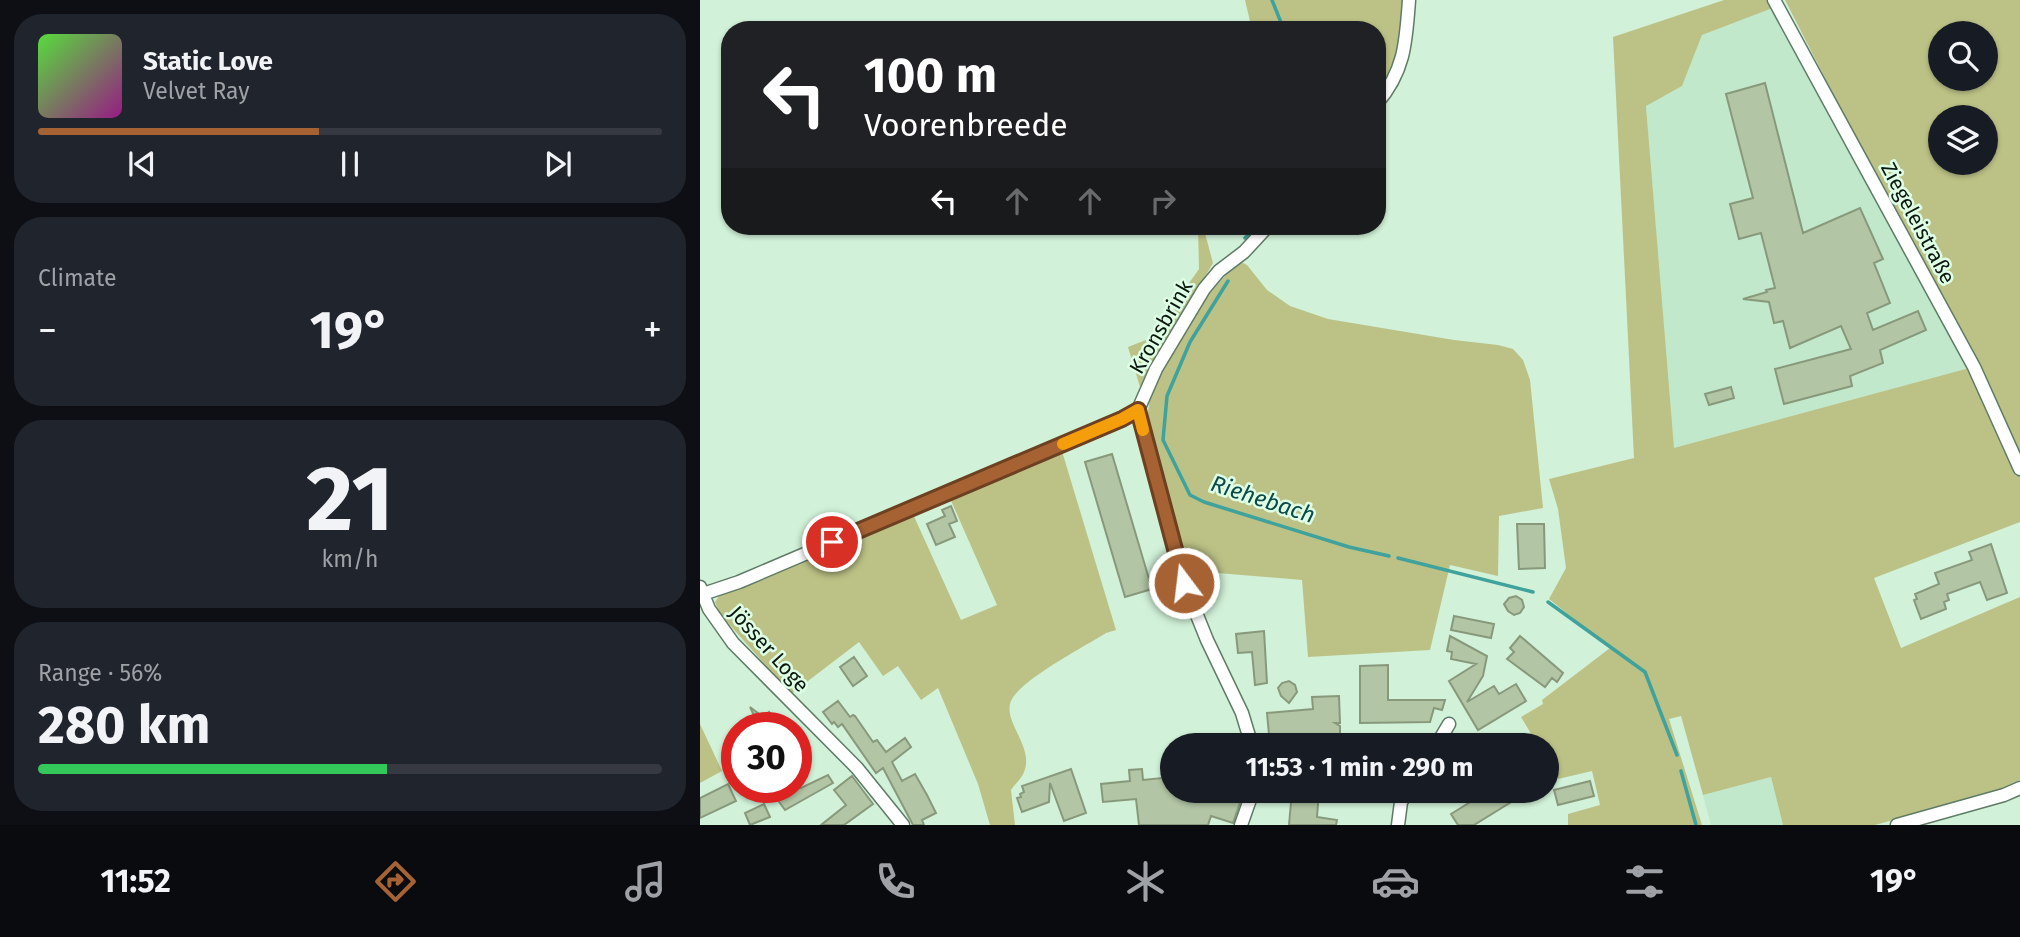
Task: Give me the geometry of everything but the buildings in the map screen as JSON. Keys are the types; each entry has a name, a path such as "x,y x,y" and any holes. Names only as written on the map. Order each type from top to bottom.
{"street":[{"path":"1386,93 1400,68 1406,43 1409,0"},
{"name":"Ziegeleistraße","path":"1774,0 1974,367 2020,469"},
{"name":"Kronsbrink","path":"1138,410 1156,369 1204,289 1219,271 1244,252 1260,235"},
{"path":"701,590 739,582 1138,410 1184,583 1207,640 1242,713 1248,733"},
{"name":"Jösser Loge","path":"701,590 709,609 733,643 857,768 903,825"},
{"path":"1444,733 1449,724"},
{"path":"1897,825 2004,796 2020,788"},
{"path":"1241,825 1249,803"},
{"path":"1398,825 1401,803"}],"shaded area":[{"path":"1245,0 1405,0 1400,56 1386,79 1386,21 1250,21"},
{"path":"1724,0 1773,0 1778,6 1702,35 1682,86 1646,106 1674,448 1973,367 1785,0 2020,0 2020,522 1874,578 1901,648 2020,597 2020,780 1995,792 1875,825 1783,825 1771,777 1703,795 1681,716 1669,719 1702,825 1568,825 1568,814 1600,805 1592,771 1559,779 1559,733 1531,733 1521,717 1543,704 1542,700 1610,648 1549,599 1566,568 1558,509 1549,479 1634,458 1613,37"},
{"path":"1778,6 1974,367 1673,449 1646,105 1682,86 1702,35"},
{"path":"1198,235 1205,235 1213,263 1140,387 1128,347 1156,336 1199,269"},
{"path":"1241,262 1247,265 1267,290 1290,306 1328,319 1498,345 1513,349 1523,360 1530,380 1543,508 1499,516 1498,576 1450,565 1430,650 1308,657 1302,580 1181,570 1146,427 1151,391 1201,304 1230,270"},
{"path":"1061,448 1116,630 1106,633 1041,673 1012,699 1010,716 1022,743 1026,762 1023,774 1011,790 1015,825 990,825 978,784 938,688 921,700 898,666 883,676 859,642 791,694 720,614 715,602 719,596 731,590 912,512 961,620 997,605 949,496"},
{"path":"700,724 721,772 700,783"},
{"path":"1771,777 1783,825 1711,825 1703,795"}],"waterway":[{"name":"Riehebach","path":"1272,0 1280,21"},
{"name":"Riehebach","path":"1245,238 1248,235"},
{"name":"Riehebach","path":"1228,281 1190,342 1167,396 1163,440 1190,495 1204,502 1349,547 1389,556"},
{"name":"Riehebach","path":"1398,558 1533,592"},
{"name":"Riehebach","path":"1548,602 1645,672 1677,755"},
{"name":"Riehebach","path":"1681,771 1696,825"}],"slow traffic":[{"path":"1063,444 1138,410 1143,430"}],"route":[{"path":"832,542 1138,410 1184,583"}]}
